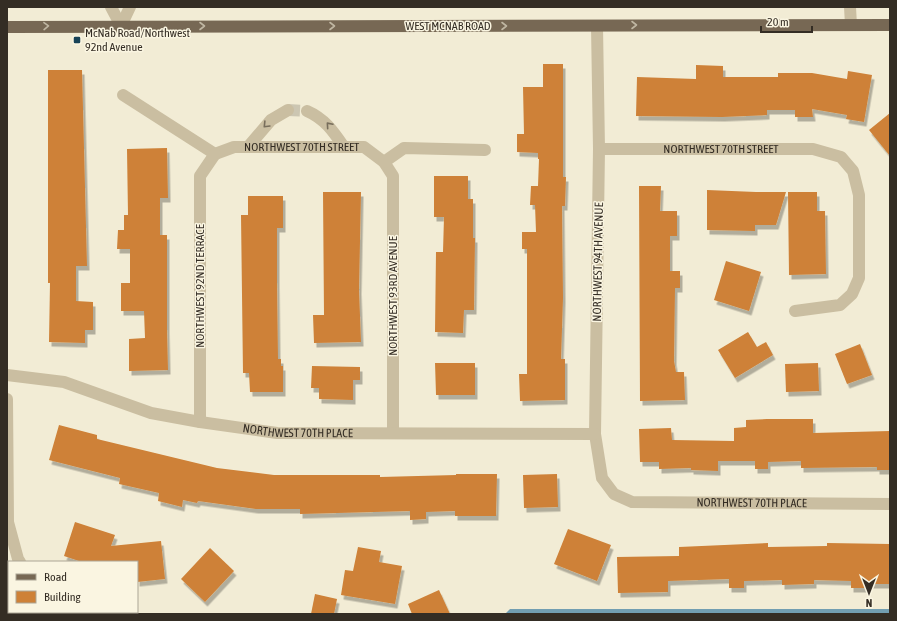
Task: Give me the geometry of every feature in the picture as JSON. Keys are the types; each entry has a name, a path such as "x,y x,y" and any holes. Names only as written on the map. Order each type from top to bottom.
{"main road":[{"name":"WEST MCNAB ROAD","path":"7,27 890,25"}],"street":[{"path":"111,7 121,26"},
{"path":"121,26 130,7"},
{"path":"850,7 850,25"},
{"name":"NORTHWEST 94TH AVENUE","path":"597,26 599,149 595,434 602,478 614,494"},
{"path":"123,95 215,154"},
{"path":"248,147 271,120 288,110"},
{"path":"308,111 319,116 329,125 344,147"},
{"name":"NORTHWEST 70TH STREET","path":"215,154 234,147 364,147 384,162"},
{"path":"384,162 404,148 485,150"},
{"name":"NORTHWEST 70TH STREET","path":"599,149 812,149 841,157 853,171 859,195 859,278 852,294 840,305 795,312"},
{"name":"NORTHWEST 92ND TERRACE","path":"200,422 200,176 215,154"},
{"name":"NORTHWEST 93RD AVENUE","path":"384,162 393,176 393,433"},
{"name":"NORTHWEST 70TH PLACE","path":"7,375 64,382 151,413 200,422 277,433 595,434"},
{"path":"7,399 8,522 19,560"},
{"name":"NORTHWEST 70TH PLACE","path":"614,494 632,502 890,504"}],"water":[{"path":"510,609 890,609 890,614 505,614"}],"building":[{"path":"543,64 563,64 563,177 566,177 565,206 562,206 563,298 561,359 565,359 565,400 520,401 519,374 527,374 527,249 522,249 522,232 536,232 535,205 530,205 531,186 538,186 539,159 538,153 517,152 517,134 524,134 523,87 543,87"},
{"path":"696,65 723,66 723,77 778,77 778,73 812,73 847,79 848,71 872,75 864,122 846,119 847,115 812,109 813,117 795,117 795,110 767,110 767,115 722,117 636,116 637,77 696,79"},
{"path":"48,70 82,70 87,266 76,266 76,301 93,302 93,330 85,330 85,343 49,342 50,283 48,283"},
{"path":"890,113 890,156 869,130"},
{"path":"167,148 168,198 160,198 160,235 167,235 168,370 129,371 129,339 145,338 144,311 121,311 121,283 130,283 130,249 117,249 118,230 124,230 124,215 128,215 127,149"},
{"path":"434,176 468,176 468,199 473,199 473,238 475,238 474,310 464,310 463,333 435,332 436,252 443,252 444,217 434,217"},
{"path":"639,186 661,186 660,211 677,211 677,236 670,236 670,271 680,271 680,288 675,288 674,361 676,372 684,372 685,400 640,401"},
{"path":"707,190 786,192 776,225 755,225 755,231 707,230"},
{"path":"323,192 361,192 359,290 361,342 314,343 313,315 324,315"},
{"path":"788,192 817,192 817,211 825,211 826,274 789,275"},
{"path":"248,196 283,196 283,228 277,228 277,283 278,359 281,359 281,366 283,366 283,392 250,392 249,373 243,373 241,215 248,215"},
{"path":"726,261 761,272 749,311 714,300"},
{"path":"748,332 757,347 766,342 773,355 735,378 718,350"},
{"path":"860,344 872,375 847,384 835,354"},
{"path":"435,363 475,363 475,395 436,395"},
{"path":"818,363 819,391 786,392 785,364"},
{"path":"312,366 360,367 360,380 353,380 353,400 319,399 319,388 311,388"},
{"path":"813,419 813,433 890,431 890,470 877,470 877,467 801,468 801,461 768,462 768,469 755,469 755,461 718,461 718,471 691,470 691,468 659,469 659,462 640,462 639,429 671,428 672,440 734,441 734,428 746,427 746,420"},
{"path":"59,425 97,435 97,439 217,468 274,475 380,475 380,477 497,474 496,516 455,516 455,511 426,512 426,519 410,520 410,511 300,514 300,509 256,509 198,501 197,503 183,500 182,507 158,501 159,493 119,484 120,478 49,460"},
{"path":"557,474 558,507 524,508 523,475"},
{"path":"75,522 115,535 111,546 161,541 165,579 138,582 138,561 79,561 64,556"},
{"path":"568,529 611,545 597,581 554,564"},
{"path":"768,543 768,547 827,546 827,543 890,544 890,584 867,584 867,588 851,588 851,581 814,580 814,584 782,585 782,580 744,581 744,588 729,588 729,579 668,581 668,592 618,593 617,557 679,556 679,547"},
{"path":"358,547 381,551 379,562 402,566 395,604 341,595 345,570 353,571"},
{"path":"210,548 234,571 205,602 181,579"},
{"path":"439,590 450,614 412,614 408,604"},
{"path":"315,594 337,599 334,614 311,614"}],"tunnel":[{"path":"288,110 307,111"}],"place":[{"name":"McNab Road/Northwest 92nd Avenue","path":"77,40"}]}
